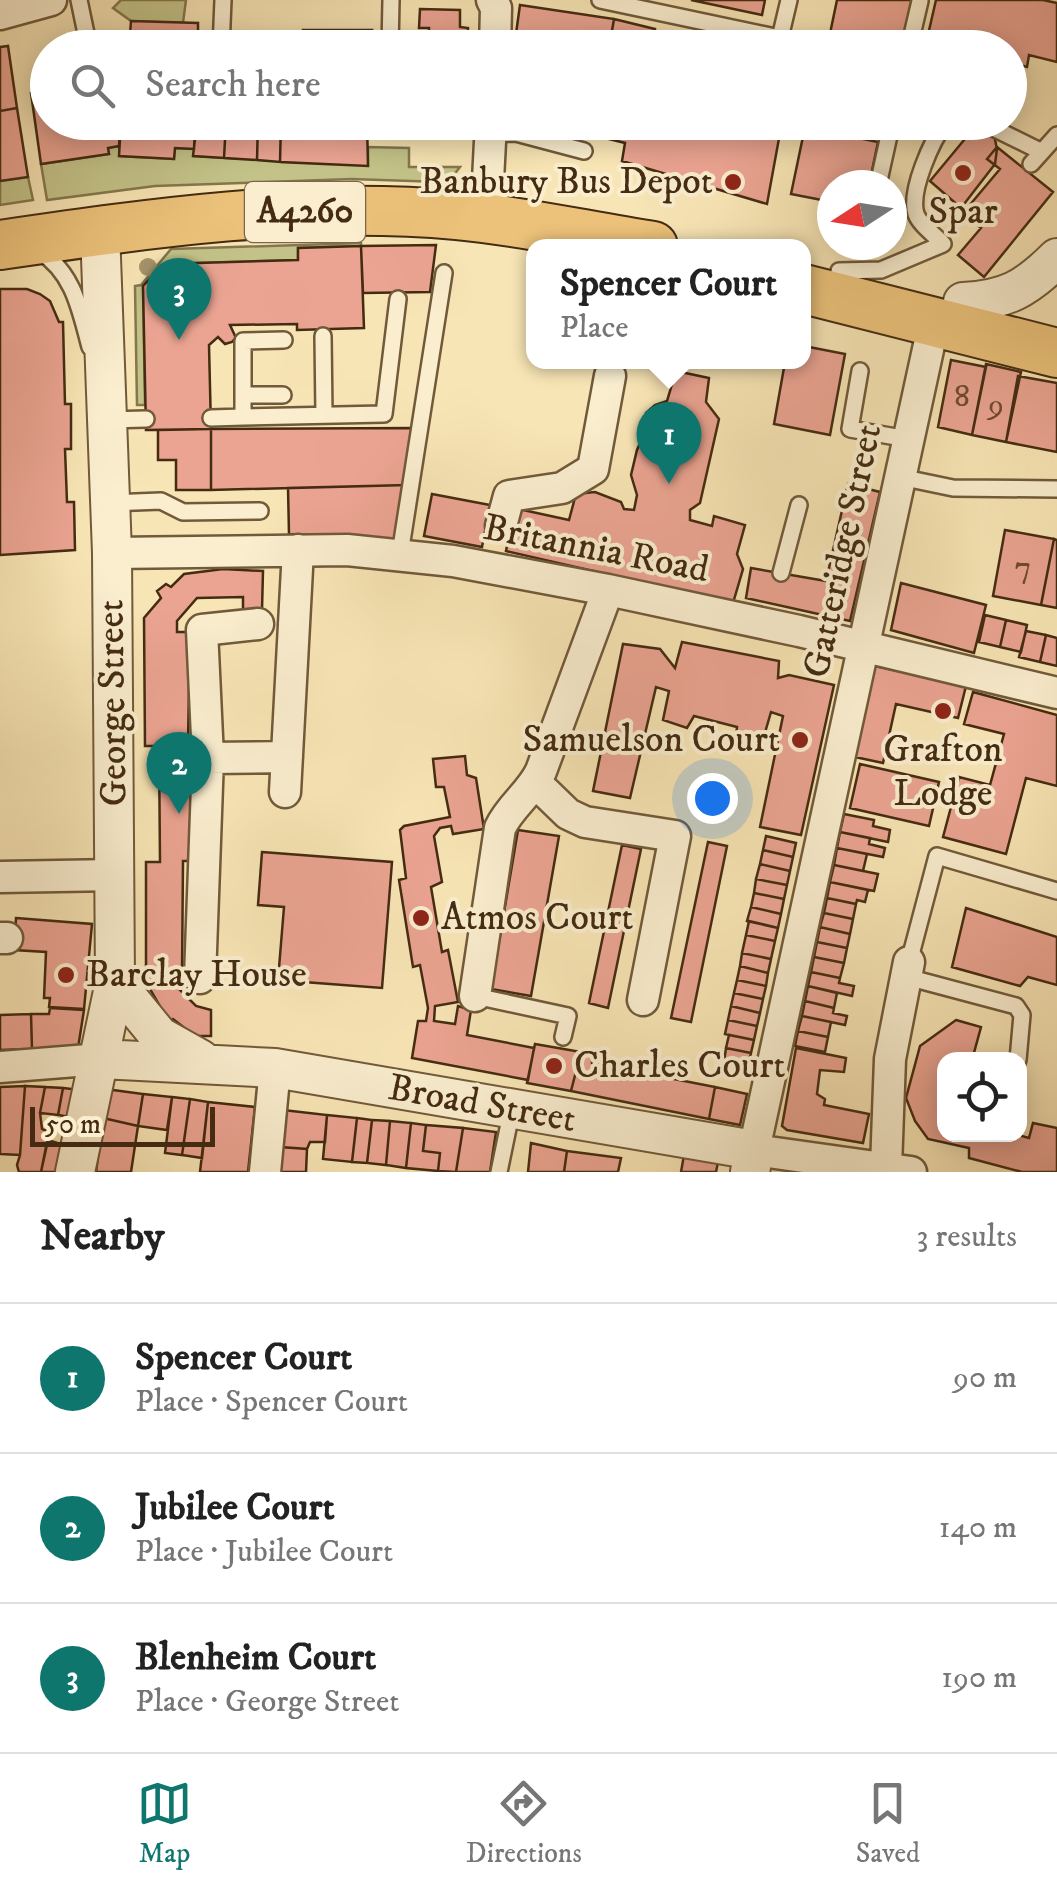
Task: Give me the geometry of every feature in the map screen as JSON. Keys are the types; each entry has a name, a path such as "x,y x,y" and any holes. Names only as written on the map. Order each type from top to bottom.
{"main road":[{"name":"A4260","path":"12,243 268,212 353,210 498,221 587,239"},
{"path":"816,275 1056,341"}],"street":[{"path":"0,14 51,0"},
{"path":"492,0 496,8 495,30"},
{"path":"492,140 498,221"},
{"name":"George Street","path":"76,1172 115,982 112,554 100,231"},
{"path":"948,312 1002,298 1028,284 1057,258"},
{"name":"Gatteridge Street","path":"752,1161 908,439 948,312"},
{"path":"495,548 509,496 562,488 593,469 610,376"},
{"name":"Britannia Road","path":"112,554 298,550 400,554 495,548 608,590 770,614 862,645 1057,694"},
{"path":"285,792 298,550"},
{"path":"475,996 473,936 500,828 506,814 536,783 608,590"},
{"path":"200,978 208,758 202,630 258,624"},
{"path":"208,758 287,757"},
{"path":"536,783 568,814 584,822 675,836 644,1000"},
{"path":"0,877 115,875"},
{"path":"752,1161 876,1168 890,1059 908,970"},
{"name":"Broad Street","path":"115,982 159,1036 208,1064"},
{"name":"Broad Street","path":"0,1067 101,1060 275,1068 512,1109 752,1161"},
{"path":"266,1172 275,1068"}],"lane":[{"path":"79,0 85,30"},
{"path":"222,30 223,0"},
{"path":"390,30 391,0"},
{"path":"600,0 742,30"},
{"path":"782,30 789,0"},
{"path":"913,30 920,1"},
{"path":"1009,140 1035,157 1057,135"},
{"path":"542,140 584,151"},
{"path":"881,170 888,140"},
{"path":"816,275 891,268 943,244 919,220 915,208 934,140"},
{"path":"12,243 52,259 72,285 107,414 146,419"},
{"path":"400,554 444,272"},
{"path":"211,418 384,414 398,299"},
{"path":"324,336 324,416"},
{"path":"243,417 242,341 284,340"},
{"path":"860,371 850,429 908,439"},
{"path":"243,395 282,394"},
{"path":"900,477 953,488 1057,489"},
{"path":"110,504 161,501 183,512 260,511"},
{"path":"780,574 799,505"},
{"path":"1019,1052 1022,1016 1016,1006 908,970 937,856 1057,891"},
{"path":"475,996 568,1016 563,1037"},
{"path":"499,1172 512,1109"}],"green space":[{"path":"121,0 186,0 183,23 131,21 113,8"},
{"path":"119,146 120,156 174,159 175,148 194,149 194,156 368,165 368,147 409,148 409,167 460,167 449,181 441,182 351,179 155,186 47,200 41,164 109,154 108,148"},
{"path":"28,177 33,200 0,205 0,181"},
{"path":"361,243 298,248 298,260 164,264 143,286 145,405 137,405 135,286 141,285 171,249"}],"building":[{"path":"691,0 765,0 762,15"},
{"path":"837,0 913,0 907,30 831,30"},
{"path":"936,0 1057,3 1057,62 1029,55 1027,67 1027,30 929,30"},
{"path":"520,5 614,19 612,30 517,30"},
{"path":"420,9 460,10 460,27 468,28 429,30 419,28"},
{"path":"614,19 655,29 655,30 612,30"},
{"path":"131,21 198,23 198,30 130,30"},
{"path":"8,46 17,108 0,111 0,47"},
{"path":"17,108 28,177 0,181 0,111"},
{"path":"38,140 119,140 119,146 108,148 109,154 41,164"},
{"path":"120,140 194,140 194,149 175,148 174,159 119,156"},
{"path":"195,140 225,140 224,158 193,156"},
{"path":"225,140 258,140 257,160 224,158"},
{"path":"258,140 281,140 280,162 257,160"},
{"path":"281,140 367,140 368,166 280,162"},
{"name":"Banbury Bus Depot","path":"613,140 779,140 767,204 622,161 625,143"},
{"path":"802,140 878,142 872,170 817,170 817,199 791,194"},
{"name":"Spar","path":"964,140 995,140 995,164 961,208 930,181"},
{"path":"997,147 1053,192 984,277 958,255 981,228 963,213 1000,169 987,159"},
{"path":"436,245 430,292 363,293 361,246"},
{"path":"361,246 364,328 297,330 297,324 230,325 236,338 232,342 225,344 218,337 209,345 211,429 146,430 143,286 164,264 298,260 298,248"},
{"path":"0,289 27,289 40,294 50,301 59,322 63,322 65,404 71,404 71,449 65,449 67,502 74,502 75,550 0,555"},
{"path":"811,347 845,354 830,435 774,424 784,369 811,369"},
{"path":"951,360 986,367 972,435 938,427"},
{"path":"986,364 1021,372 1006,442 972,435"},
{"path":"676,371 709,378 706,402 719,419 700,503 690,510 690,520 712,526 714,516 745,525 737,554 743,569 733,603 506,551 514,508 569,520 576,494 595,492 621,502 624,509 634,510 637,495 631,475 649,423 646,413 667,401"},
{"path":"1018,376 1057,383 1057,452 1006,442"},
{"path":"413,428 407,485 211,490 211,429"},
{"path":"211,429 211,490 176,490 176,460 158,460 158,430"},
{"path":"848,484 880,492 850,621 746,598 751,568 826,581"},
{"path":"407,485 398,540 289,534 288,488"},
{"path":"432,494 490,505 482,547 424,536"},
{"path":"1005,530 1054,539 1041,605 993,596"},
{"path":"1054,539 1057,540 1057,608 1041,605"},
{"path":"223,569 263,571 262,610 243,610 243,597 197,598 177,621 177,632 190,632 188,743 199,743 197,861 183,861 182,976 173,976 176,986 196,1006 211,1010 211,1036 195,1036 173,1019 169,1022 142,975 146,966 146,862 160,862 159,746 145,746 144,618 161,598 157,591 166,584 171,587 184,574"},
{"path":"901,583 986,605 974,653 891,630"},
{"path":"985,615 1006,620 1000,647 979,642"},
{"path":"1006,620 1027,625 1021,652 1000,647"},
{"path":"1026,631 1046,635 1040,662 1019,657"},
{"path":"1046,635 1057,638 1057,666 1040,662"},
{"name":"Samuelson Court","path":"682,642 779,661 778,678 789,675 834,685 801,835 760,827 783,716 771,712 762,743 736,737 737,727 694,716 687,728 663,720 669,691 656,687 630,798 593,791 623,644 660,649 675,668"},
{"name":"Grafton Lodge","path":"875,666 966,686 958,718 896,704 883,763 855,757"},
{"path":"973,692 1057,715 1057,786 1026,778 1006,854 943,837 959,777 990,785 1004,734 964,724"},
{"name":"Atmos Court","path":"465,756 467,775 476,778 484,829 453,834 451,826 440,828 434,836 442,882 431,887 442,952 448,950 458,1002 435,1006 434,1021 455,1024 458,1006 471,1010 467,1035 534,1048 528,1080 412,1058 418,1021 426,1021 428,1008 420,965 413,967 399,880 406,878 400,830 450,817 444,787 436,787 433,759"},
{"path":"860,764 939,782 929,826 850,808"},
{"path":"844,814 874,820 873,826 890,830 888,842 840,832"},
{"path":"518,830 559,836 531,996 491,989"},
{"path":"840,832 870,838 869,844 885,848 883,857 837,848"},
{"path":"766,836 796,843 793,857 763,850"},
{"path":"708,842 727,846 691,1022 671,1018"},
{"path":"622,845 641,849 608,1008 589,1003"},
{"path":"837,848 867,854 863,871 834,865"},
{"path":"763,850 793,857 790,871 760,864"},
{"path":"262,852 392,862 382,988 278,980 284,907 258,905"},
{"path":"760,864 790,871 787,885 756,879"},
{"path":"834,865 878,874 874,891 830,882"},
{"path":"756,879 787,885 784,899 754,893"},
{"path":"830,882 868,890 865,902 827,898"},
{"path":"754,893 784,899 781,914 751,907"},
{"path":"827,898 856,904 853,919 824,913"},
{"path":"751,907 781,914 778,928 747,921"},
{"path":"966,908 1057,937 1057,985 1028,977 1020,986 952,967"},
{"path":"824,913 853,919 850,934 820,927"},
{"name":"Barclay House","path":"16,918 92,924 84,1009 49,1007 50,998 44,998 46,952 14,950"},
{"path":"749,921 778,928 775,941 746,935"},
{"path":"820,927 850,934 847,948 817,942"},
{"path":"746,935 775,941 771,959 742,953"},
{"path":"817,942 847,948 844,963 814,957"},
{"path":"742,953 771,959 768,973 740,966"},
{"path":"814,957 844,963 840,978 811,972"},
{"path":"740,966 768,973 766,986 737,980"},
{"path":"811,972 840,978 839,983 854,986 852,996 808,986"},
{"path":"737,980 766,986 763,999 734,993"},
{"path":"808,986 837,993 834,1008 805,1001"},
{"path":"734,993 763,999 760,1013 731,1006"},
{"path":"805,1001 834,1008 833,1013 847,1016 845,1025 802,1016"},
{"path":"731,1006 760,1013 757,1026 728,1020"},
{"path":"50,1008 84,1010 78,1048 32,1049 31,1014 49,1014"},
{"path":"31,1014 32,1049 0,1050 0,1015"},
{"path":"802,1016 831,1022 828,1037 798,1031"},
{"path":"728,1020 757,1026 754,1040 725,1034"},
{"path":"956,1020 981,1027 974,1052 937,1052 937,1141 928,1139 915,1121 906,1098 920,1046"},
{"path":"798,1031 828,1037 825,1052 795,1046"},
{"path":"729,1035 754,1040 751,1053 726,1048"},
{"name":"Charles Court","path":"535,1044 581,1052 571,1091 527,1083"},
{"path":"726,1048 751,1053 748,1067 724,1062"},
{"path":"796,1048 846,1058 844,1072 820,1070 817,1094 825,1099 824,1105 869,1114 863,1143 782,1126"},
{"path":"581,1052 592,1054 592,1063 715,1087 709,1119 571,1091"},
{"path":"25,1086 20,1155 0,1154 0,1087"},
{"path":"25,1086 45,1087 40,1113 42,1129 49,1132 41,1172 19,1172 17,1165"},
{"path":"45,1087 63,1088 58,1115 40,1113"},
{"path":"715,1087 747,1094 740,1125 709,1119"},
{"path":"63,1088 81,1090 77,1118 58,1115"},
{"path":"113,1090 143,1094 138,1126 103,1118 108,1094"},
{"path":"143,1094 172,1097 167,1130 138,1126"},
{"path":"172,1097 190,1099 182,1155 165,1153"},
{"path":"190,1099 208,1102 202,1158 182,1155"},
{"path":"208,1102 255,1107 248,1172 200,1172"},
{"path":"283,1110 327,1115 325,1142 310,1142 307,1149 280,1147"},
{"path":"327,1115 357,1118 352,1162 323,1159"},
{"path":"103,1118 138,1126 131,1172 96,1172"},
{"path":"357,1118 372,1120 367,1163 352,1162"},
{"path":"372,1120 390,1121 386,1165 367,1163"},
{"path":"390,1121 411,1123 406,1168 386,1165"},
{"path":"411,1123 426,1125 423,1151 440,1153 438,1171 406,1168"},
{"path":"1033,1123 1057,1128 1057,1172 1022,1172 969,1158 969,1148 942,1142 1027,1142"},
{"path":"426,1125 463,1128 456,1172 438,1171 440,1153 423,1151"},
{"path":"463,1128 496,1132 490,1172 456,1172"},
{"path":"48,1140 70,1147 65,1172 41,1172"},
{"path":"531,1143 567,1151 564,1172 528,1172"},
{"path":"280,1147 307,1149 306,1172 278,1172"},
{"path":"567,1151 621,1158 618,1172 564,1172"},
{"path":"684,1155 718,1162 716,1172 681,1172"}],"place":[{"name":"Spar","path":"963,173"},
{"name":"Banbury Bus Depot","path":"733,182"},
{"name":"Blenheim Court","path":"179,340"},
{"name":"Spencer Court","path":"669,484"},
{"name":"Grafton Lodge","path":"943,711"},
{"name":"Samuelson Court","path":"800,740"},
{"name":"Jubilee Court","path":"179,814"},
{"name":"Atmos Court","path":"421,918"},
{"name":"Barclay House","path":"66,975"},
{"name":"Charles Court","path":"554,1066"}]}
